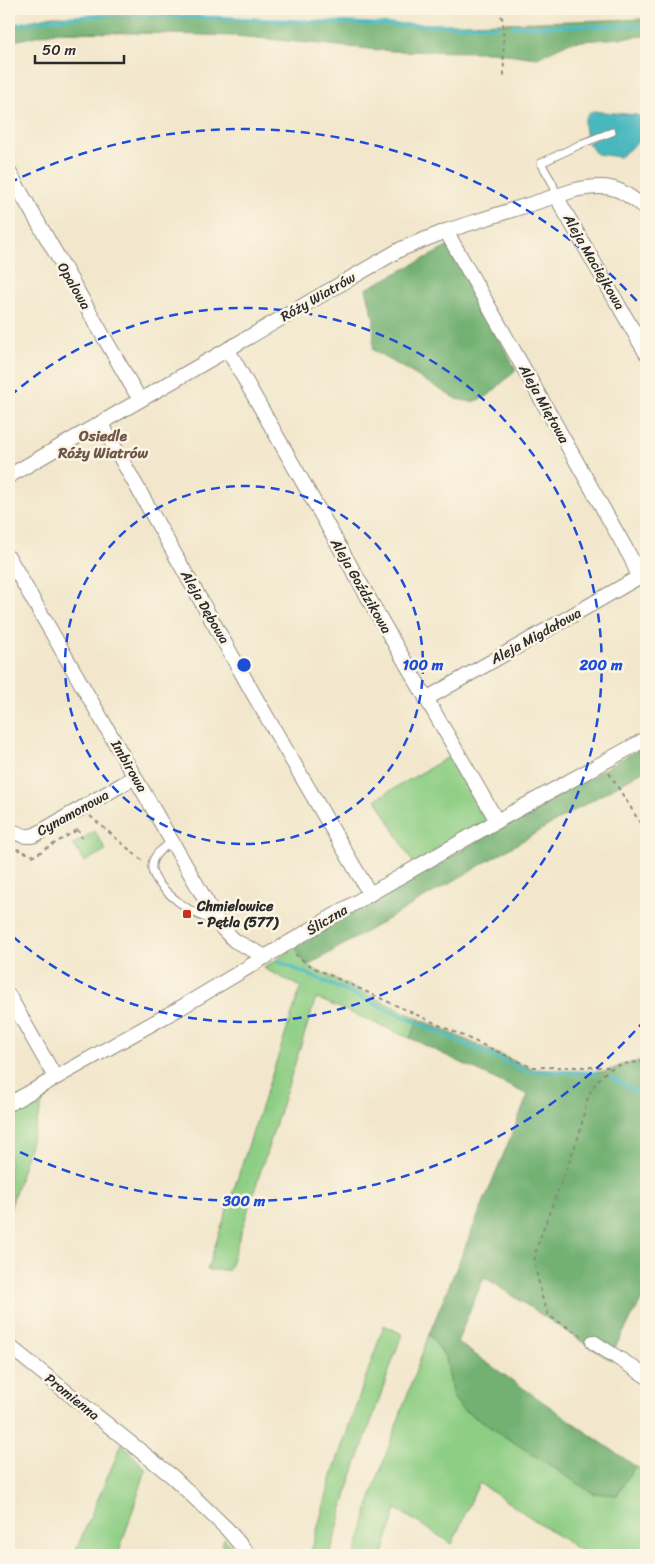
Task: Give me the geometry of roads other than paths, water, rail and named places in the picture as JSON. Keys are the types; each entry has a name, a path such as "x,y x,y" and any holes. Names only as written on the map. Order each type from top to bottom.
{"street":[{"name":"Opalowa","path":"9,172 140,400"},
{"name":"Róży Wiatrów","path":"11,470 100,423 401,249 446,231 558,197 575,190 604,186 618,189 635,199 646,209"},
{"name":"Aleja Maciejkowa","path":"558,197 646,353"},
{"name":"Aleja Miętowa","path":"446,231 642,575"},
{"name":"Aleja Goździkowa","path":"228,350 497,821"},
{"name":"Aleja Dębowa","path":"100,423 254,695 370,894"},
{"name":"Imbirowa","path":"9,558 218,922 228,936 266,958"},
{"name":"Aleja Migdałowa","path":"426,699 642,575"},
{"name":"Śliczna","path":"9,1104 180,1008 370,894 497,821 646,739"},
{"name":"Cynamonowa","path":"9,829 22,836 29,837 52,826 135,778"},
{"path":"9,996 55,1077"},
{"path":"593,1342 646,1376"},
{"name":"Promienna","path":"9,1346 178,1482 227,1529 249,1555"}],"lane":[{"path":"558,197 541,163 583,143 612,132"},
{"path":"172,842 154,857 152,868 156,879 172,896 207,920 218,922"}],"water":[{"path":"593,111 637,115 646,121 646,135 620,157 596,154 588,143 612,130 586,138 585,119"}],"waterway":[{"path":"9,26 52,19 121,14 389,25 498,26"},
{"path":"512,26 646,26"},
{"path":"278,961 526,1071 596,1073"},
{"path":"612,1078 646,1097"}],"place":[{"name":"Chmielowice - Pętla (577)","path":"187,914"}],"district":[{"name":"Osiedle Róży Wiatrów","path":"103,444"}]}
